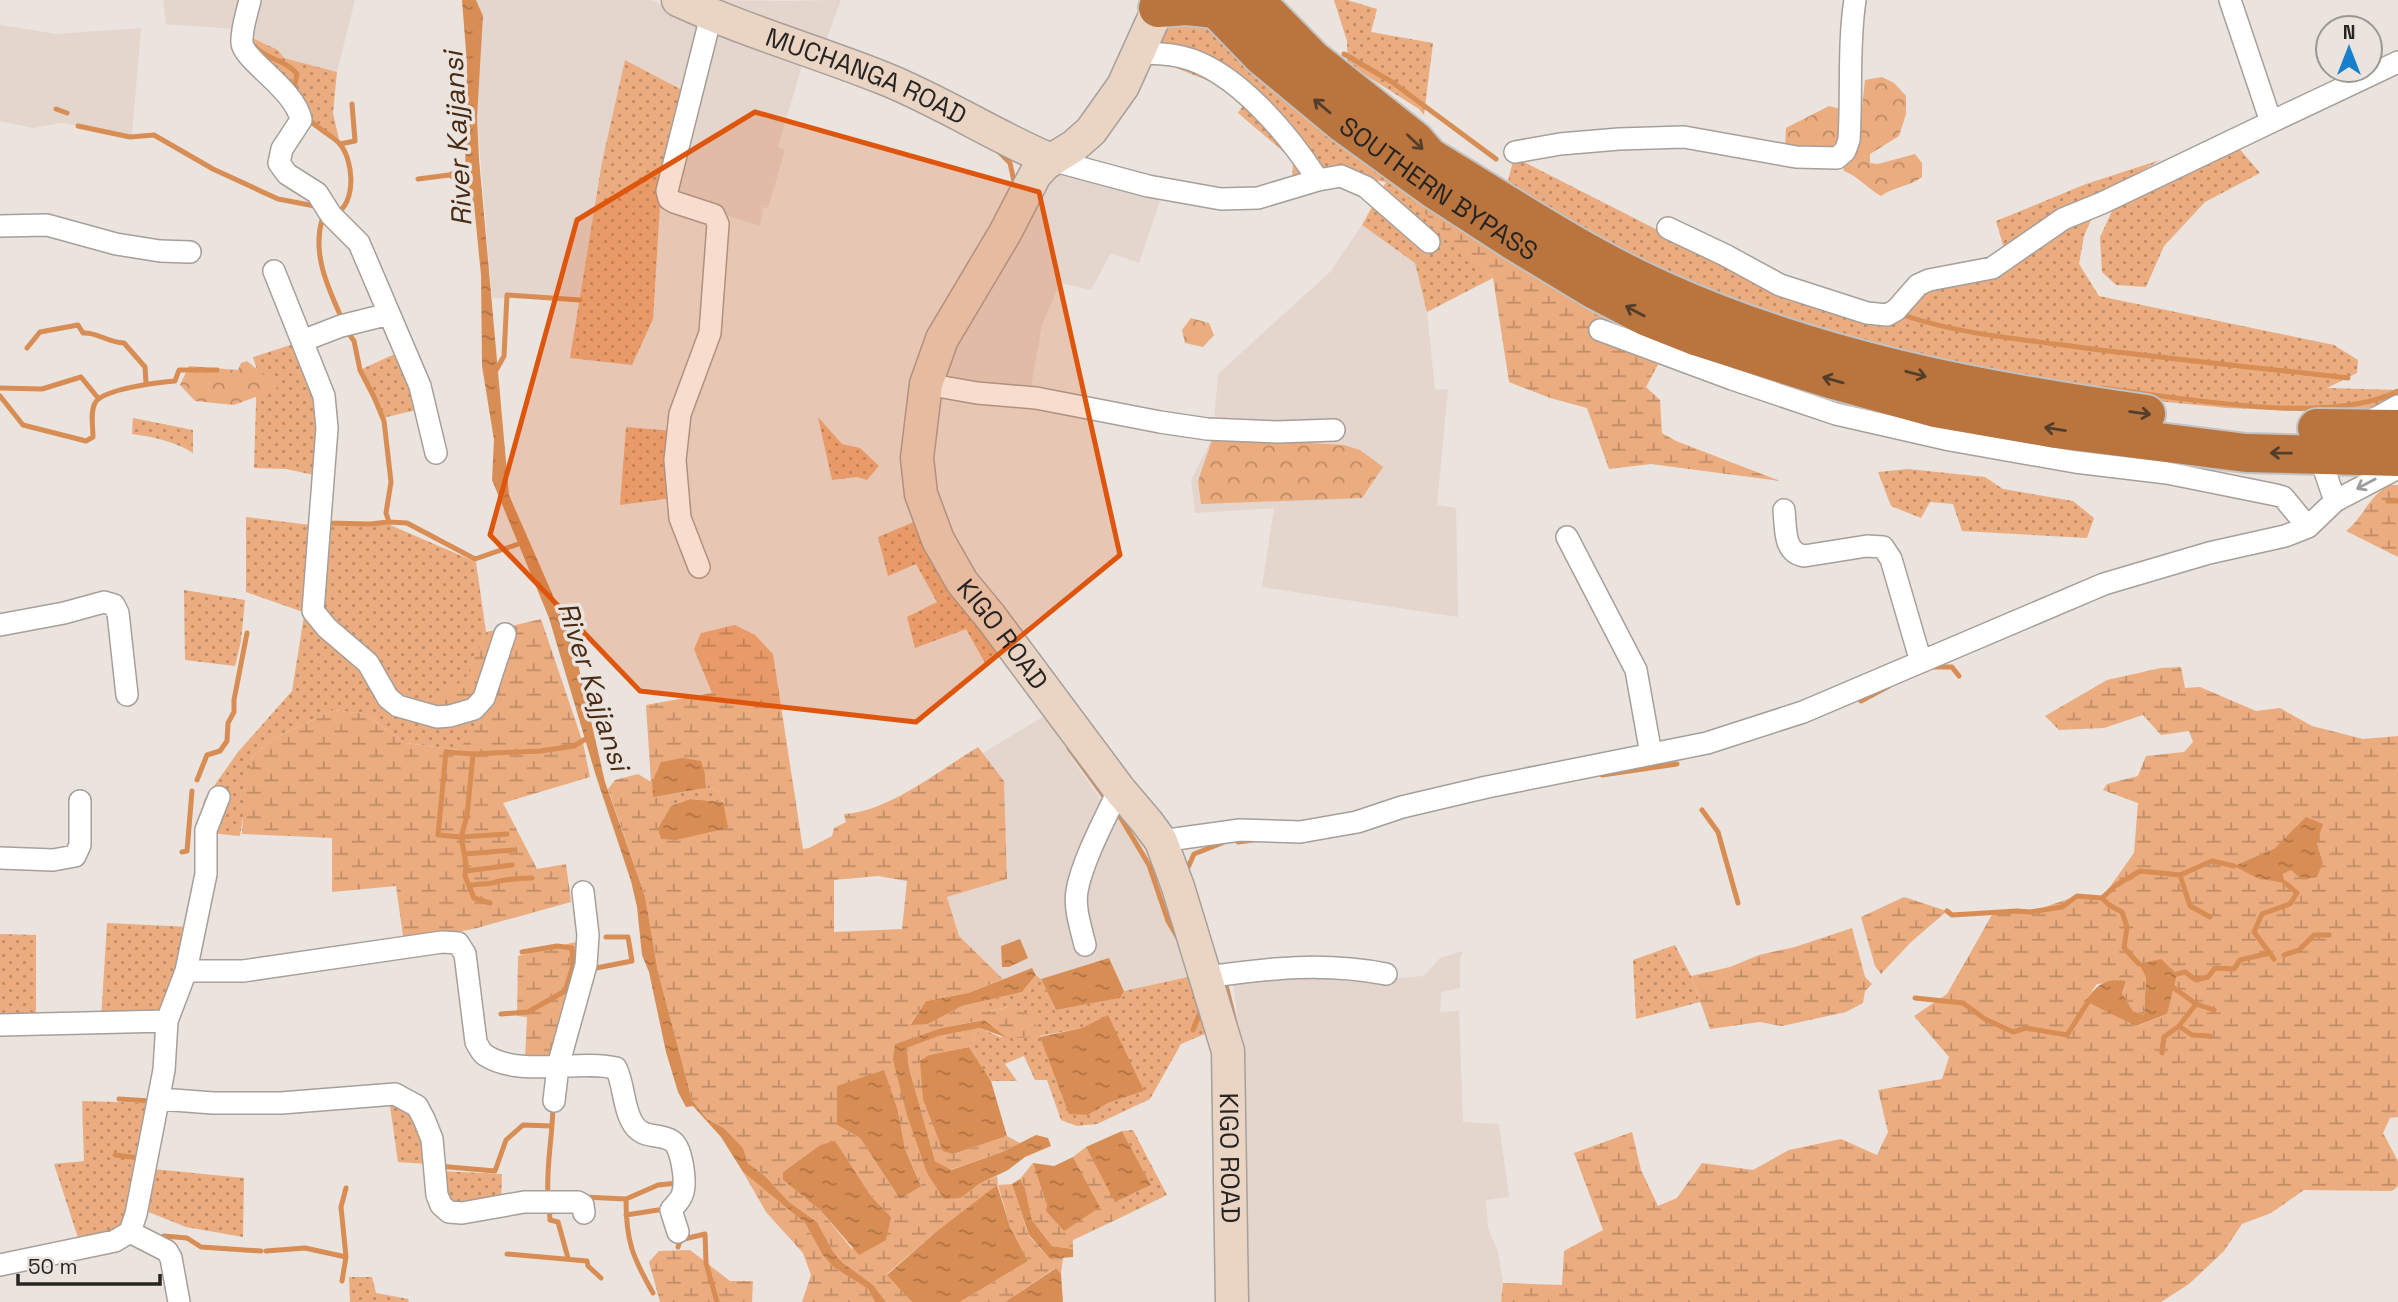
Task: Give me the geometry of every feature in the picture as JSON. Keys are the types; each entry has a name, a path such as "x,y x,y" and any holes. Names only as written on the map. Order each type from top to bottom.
{"highway":[{"name":"SOUTHERN BYPASS","path":"1254,0 1313,60 1415,141 1429,157 1611,265 1657,288 1704,324"},
{"path":"1160,4 1212,4"},
{"name":"SOUTHERN BYPASS","path":"1212,4 1262,56 1343,123 1434,189 1595,290 1645,316 1704,324"},
{"path":"1704,324 1829,351 1945,381 2020,395 2246,428 2398,429"},
{"path":"1704,324 1830,379 1935,408 2056,429 2246,453 2398,457"}],"street":[{"path":"250,0 243,46 247,55 276,80 300,114 300,124 282,149 279,163 287,174 317,193 331,215 359,243 420,386 436,453"},
{"name":"MUCHANGA ROAD","path":"678,0 711,16 884,79 1051,160"},
{"path":"1515,152 1560,144 1684,137 1796,158 1837,158 1849,140 1852,58 1850,29 1856,0"},
{"path":"2230,0 2271,122"},
{"name":"KIGO ROAD","path":"1160,4 1123,86 1091,131 1035,175 998,245 942,339 926,384 917,458 921,494 938,540 962,582 1161,841 1207,977 1228,1051 1232,1302"},
{"path":"699,567 680,519 675,460 680,414 710,333 718,224 714,215 669,199 667,191 711,16"},
{"path":"1139,52 1182,57 1217,73 1237,87 1292,144 1318,180"},
{"path":"1668,228 1780,285 1867,313 1887,315 1896,310 1918,285 1929,280 1992,268 2063,219 2398,62"},
{"path":"1051,160 1148,186 1220,199 1258,198 1341,176 1366,187 1429,242"},
{"path":"0,226 47,225 116,244 160,251 190,252"},
{"path":"274,271 324,396 327,428 313,611 327,628 368,663 388,698 398,706 437,717 474,709 484,698 505,634"},
{"path":"302,341 341,326 388,314"},
{"path":"1600,330 1836,414 1950,440 2075,462 2167,473 2276,495 2283,497 2308,527"},
{"path":"926,384 977,393 1036,398 1207,429 1277,432 1334,430"},
{"path":"2358,429 2398,406"},
{"path":"2319,454 2335,501"},
{"path":"1161,841 1240,830 1300,832 1357,822 1402,807 1487,787 1694,747 1803,712 2104,584 2209,553 2258,544 2308,527 2335,501 2398,468"},
{"path":"1784,510 1789,547 1795,554 1804,556 1867,546 1883,547 1891,559 1921,662"},
{"path":"1567,537 1636,670 1651,754"},
{"path":"0,625 104,603 114,605 118,613 127,695"},
{"path":"1085,945 1077,906 1077,890 1097,835 1119,789"},
{"path":"0,1265 115,1241 131,1232 164,1070 167,1021 186,971 206,874 206,830 219,797"},
{"path":"0,858 53,860 75,856 80,845 80,801"},
{"path":"554,1101 558,1066 586,965 588,935 583,892"},
{"path":"186,971 243,971 458,943 465,954 476,1042 484,1054 507,1063 604,1066 616,1069 631,1120 640,1132 675,1143 682,1163 684,1182 683,1195 671,1210 678,1232"},
{"path":"1207,977 1275,967 1342,966 1386,974"},
{"path":"0,1025 167,1021"},
{"path":"159,1098 213,1103 281,1103 395,1094 417,1106 424,1119 432,1139 437,1195 441,1205 449,1212 462,1213 539,1201 579,1202 583,1205 584,1213"},
{"path":"131,1232 167,1251 172,1258 179,1302"}],"highlighted area":[{"path":"755,112 1039,192 1120,555 916,722 640,691 490,535 577,220"}],"shaded area":[{"path":"163,0 355,0 337,72 284,58 278,50 234,29 166,24"},
{"path":"476,0 651,0 704,25 688,93 629,62 602,162 580,300 492,298 477,118 483,16"},
{"path":"704,0 784,1 841,0 823,48"},
{"path":"0,25 56,34 141,28 132,135 62,123 33,128 0,121"},
{"path":"712,28 803,62 778,147 785,150 768,208 763,207 760,226 677,199"},
{"path":"1066,166 1162,195 1139,263 1111,253 1091,290 1060,283 1042,325 1030,393 939,377 1032,188"},
{"path":"1362,225 1415,263 1427,312 1435,390 1448,389 1437,505 1456,508 1458,617 1262,587 1274,508 1195,513 1191,480 1213,437 1218,374 1330,272"},
{"path":"1046,715 1106,807 1124,815 1152,863 1197,975 1124,991 1109,959 1041,979 1032,968 1003,979 959,936 947,897 1007,879 1004,781 983,753"},
{"path":"1463,951 1460,958 1460,988 1441,992 1440,1012 1459,1011 1463,1122 1499,1124 1509,1197 1486,1200 1488,1228 1498,1252 1503,1283 1501,1302 1239,1302 1240,1040 1233,979 1316,972 1386,979 1424,976 1440,958"}],"green space":[{"path":"1334,0 1347,0 1377,9 1371,32 1433,43 1424,115 1419,109 1348,64 1347,41"},
{"path":"1170,12 1191,12 1389,179 1493,278 1427,312 1415,263 1362,225 1386,182 1329,174 1292,183 1293,160 1238,113 1249,97 1146,56"},
{"path":"250,37 278,50 284,58 337,72 333,113 340,144 303,120 252,55"},
{"path":"625,60 688,93 660,205 653,319 632,365 570,358 602,162"},
{"path":"1882,77 1894,83 1906,96 1906,114 1899,136 1870,154 1870,163 1878,164 1915,154 1922,163 1922,177 1881,196 1844,171 1842,163 1785,146 1786,128 1829,106 1845,110 1860,124 1865,80"},
{"path":"2237,146 2260,173 2205,202 2164,246 2146,287 2116,285 2102,272 2100,237 2113,209"},
{"path":"1514,157 1683,243 1866,322 1922,291 1983,266 2005,252 1996,221 2086,184 2160,160 2102,195 2084,236 2079,264 2099,296 2334,345 2358,360 2357,373 2327,388 2398,390 2398,398 2382,409 2349,413 2227,408 2136,399 1965,371 1864,342 1702,289 1586,231 1508,181"},
{"path":"1390,181 1671,340 1646,387 1660,400 1662,433 1676,441 1780,481 1651,464 1609,469 1587,408 1550,398 1509,382 1493,278"},
{"path":"1191,318 1209,323 1214,335 1203,347 1185,343 1182,330"},
{"path":"297,343 319,402 319,476 286,469 254,468 257,370 253,357"},
{"path":"399,352 424,408 383,418 362,369"},
{"path":"247,361 275,384 278,393 261,395 234,405 195,401 180,385 189,366 238,370 241,363"},
{"path":"818,417 842,444 860,448 879,466 867,480 857,477 832,480"},
{"path":"133,418 193,430 193,453 164,440 132,434"},
{"path":"626,427 674,431 672,498 620,505"},
{"path":"1213,437 1344,445 1360,450 1383,467 1362,498 1201,504 1198,481"},
{"path":"1908,469 1985,477 2003,489 2073,501 2094,518 2087,538 1962,531 1953,504 1930,502 1921,518 1891,506 1878,472"},
{"path":"2390,485 2398,485 2398,557 2346,531 2377,494"},
{"path":"246,517 310,525 303,612 246,592"},
{"path":"921,519 1004,654 985,663 966,629 915,648 907,617 937,602 916,564 888,576 878,537"},
{"path":"322,523 390,525 476,562 486,632 465,681 418,705 393,696 323,612"},
{"path":"184,590 245,600 241,641 235,666 185,660"},
{"path":"304,616 366,668 380,701 480,712 479,722 460,750 405,743 365,714 334,710 274,738 252,757 240,836 199,832 204,800 238,752 292,691"},
{"path":"541,619 583,743 590,777 503,803 537,869 566,864 571,902 477,928 404,943 396,886 332,892 332,838 242,834 244,795 252,757 274,738 334,710 365,714 405,743 459,750 479,722 480,712 418,705 465,680 486,632"},
{"path":"735,625 755,635 773,654 803,849 832,836 834,828 846,822 844,814 878,806 896,798 978,747 1004,781 1007,879 947,897 959,936 1003,979 968,993 926,1001 910,1024 928,1024 962,1006 983,1001 988,1011 1009,1007 1033,1016 1040,1037 1007,1038 983,1020 941,1028 895,1044 927,1173 961,1198 979,1184 997,1176 998,1185 937,1231 887,1274 912,1302 886,1302 872,1285 843,1263 834,1253 817,1222 789,1202 765,1176 748,1163 743,1148 724,1128 707,1119 692,1100 658,972 645,896 608,789 615,780 638,774 651,782 646,705 712,693 694,649 701,633","holes":["705,774 706,788 717,789 723,802 658,828 671,806 671,794","878,876 907,881 902,929 834,932 834,880","898,1111 905,1149 921,1185 900,1199 860,1138 837,1125","835,1142 871,1196 891,1217 852,1249 821,1211 783,1180 783,1172 820,1145"]},
{"path":"2181,667 2185,688 2200,687 2256,711 2280,708 2312,726 2363,739 2398,736 2398,1117 2390,1118 2383,1133 2398,1161 2398,1186 2392,1191 2304,1190 2271,1213 2242,1224 2224,1251 2189,1284 2161,1302 1501,1302 1503,1283 1562,1285 1564,1251 1603,1230 1574,1153 1632,1132 1641,1170 1658,1206 1677,1198 1702,1163 1753,1170 1789,1150 1841,1139 1877,1155 1888,1132 1878,1090 1942,1079 1949,1057 1914,1016 1947,994 1993,913 2030,912 2077,896 2102,898 2134,853 2138,803 2103,790 2107,784 2138,776 2146,756 2184,752 2193,742 2189,731 2161,735 2143,715 2104,728 2059,730 2045,716 2107,680 2161,668","holes":["2317,843 2323,863 2292,869 2283,874 2285,883 2234,866 2275,848","2146,977 2167,1014 2137,1026 2085,1001 2097,984 2126,981 2122,993 2133,1011 2144,1015"]},
{"path":"706,788 717,789 723,802 690,799 671,806 671,794"},
{"path":"1904,897 1947,911 1910,943 1881,974 1875,966 1861,917"},
{"path":"107,923 190,927 162,1009 149,1016 101,1020"},
{"path":"1852,928 1865,977 1872,984 1865,991 1863,1003 1846,1012 1782,1026 1760,1022 1710,1029 1691,976 1730,967 1759,955 1795,947"},
{"path":"0,934 36,935 36,1016 0,1019"},
{"path":"584,940 555,1059 525,1060 527,1017 517,1016 518,956"},
{"path":"1675,945 1691,976 1700,1002 1636,1019 1633,960"},
{"path":"1036,975 1041,979 1056,1010 1119,998 1124,991 1197,975 1212,1031 1181,1044 1150,1099 1097,1124 1077,1126 1061,1120 1047,1080 1035,1080 1024,1056 1005,1064 1017,1081 991,1081 969,1047 980,1028 1000,1037 1039,1036 1009,1007 987,1011 983,1001 1022,992","holes":["1082,1028 1144,1091 1108,1103 1088,1115 1040,1036"]},
{"path":"980,1028 969,1047 929,1055 953,1154 1007,1136 1020,1143 950,1170 935,1161 909,1068 907,1048 939,1036"},
{"path":"389,1099 414,1110 428,1164 398,1162"},
{"path":"82,1101 153,1103 127,1228 80,1244 54,1164 84,1161"},
{"path":"1133,1130 1167,1195 1124,1216 1115,1202 1151,1185 1122,1131"},
{"path":"1086,1147 1124,1216 1073,1240 1073,1249 1052,1246 1032,1220 1025,1188 1020,1179 1033,1163 1047,1206 1100,1207 1073,1157"},
{"path":"153,1169 244,1178 243,1237 186,1227 146,1211"},
{"path":"439,1171 502,1174 501,1200 449,1204"},
{"path":"743,1172 805,1223 822,1254 833,1267 868,1289 875,1302 802,1302 811,1275 803,1253 766,1212"},
{"path":"1012,1184 1029,1236 1050,1259 1063,1258 1061,1274 1055,1268 1005,1302 960,1302 1028,1261 1010,1227 998,1185"},
{"path":"690,1250 730,1281 753,1281 752,1302 660,1302 649,1262 659,1251"},
{"path":"349,1277 372,1277 376,1293 408,1299 409,1302 350,1302"}],"water":[{"path":"462,0 476,0 483,16 477,118 479,159 509,495 576,655 605,782 645,896 658,972 692,1100 707,1119 724,1128 743,1148 748,1163 765,1176 789,1202 817,1222 834,1253 873,1285 886,1302 875,1302 868,1289 833,1267 822,1254 805,1223 743,1172 721,1137 693,1106 686,1107 678,1092 666,1052 649,972 642,955 637,907 631,881 596,776 549,618 492,480 494,440 482,366 481,275 474,204 465,175 467,64"},
{"path":"683,758 701,761 706,788 653,797 652,783 661,762"},
{"path":"690,799 723,802 728,828 676,840 661,839 658,828 671,806"},
{"path":"2306,817 2323,824 2317,843 2323,863 2317,877 2301,879 2291,870 2283,874 2285,883 2257,878 2234,866 2275,848"},
{"path":"1020,939 1028,958 1009,967 1002,967 1001,946"},
{"path":"1109,958 1124,991 1120,998 1056,1010 1041,979"},
{"path":"2161,959 2177,974 2167,1014 2136,1026 2085,1001 2102,984 2126,981 2122,993 2133,1011 2144,1015 2146,977 2139,964"},
{"path":"1032,968 1036,975 1022,992 962,1006 928,1024 910,1025 926,1001 968,993"},
{"path":"1108,1015 1144,1091 1108,1103 1088,1115 1069,1114 1040,1037 1082,1028"},
{"path":"984,1020 1007,1038 980,1028 939,1036 907,1048 909,1068 935,1161 951,1170 1002,1152 1036,1135 1048,1138 1051,1146 1025,1157 961,1198 944,1199 927,1173 907,1115 893,1060 895,1044 941,1028"},
{"path":"969,1047 991,1081 1007,1136 953,1154 943,1151 923,1099 920,1061 929,1055"},
{"path":"884,1070 898,1111 905,1149 921,1186 900,1199 860,1138 837,1125 837,1086"},
{"path":"1122,1131 1151,1185 1115,1202 1086,1147"},
{"path":"835,1141 871,1196 891,1217 886,1240 859,1255 821,1211 783,1180 783,1172 820,1145"},
{"path":"1073,1157 1100,1207 1064,1231 1046,1211 1047,1206 1033,1163 1054,1166"},
{"path":"1020,1179 1025,1188 1032,1220 1052,1246 1073,1249 1073,1257 1050,1259 1029,1235 1012,1184"},
{"path":"997,1185 1010,1227 1028,1261 960,1302 912,1302 887,1275 937,1231"},
{"path":"1056,1268 1061,1274 1063,1302 1005,1302"}],"waterway":[{"path":"255,47 293,69 297,74 293,93"},
{"path":"1344,54 1392,82 1496,159"},
{"path":"340,144 355,141 352,104"},
{"path":"56,109 67,113"},
{"path":"308,118 339,143 348,159 350,191 342,209 335,214"},
{"path":"78,126 130,137 154,135 213,169 278,199 315,206 317,209"},
{"path":"997,150 1010,163 1015,186"},
{"name":"River Kajjansi","path":"418,179 449,175 472,165"},
{"name":"River Kajjansi","path":"449,175 475,187"},
{"path":"326,218 322,220 319,233 320,258 342,319"},
{"path":"494,374 504,356 507,295 580,300"},
{"path":"1906,316 1945,327 2003,337 2348,378"},
{"path":"27,348 40,332 78,325 83,333 124,343 145,367 146,383"},
{"path":"347,331 354,341 360,370 384,421 391,482 386,513 389,522 407,523 475,559 524,542"},
{"path":"0,396 23,425 86,441 93,437 93,411 100,398 132,387 175,381 179,370 217,370"},
{"path":"0,388 42,389 81,377 98,398"},
{"path":"2101,388 2211,402 2294,408 2333,407 2369,402 2398,391"},
{"path":"2388,501 2398,501"},
{"path":"328,519 328,523 389,522"},
{"path":"197,780 207,755 220,751 227,741 228,723 234,712 247,633"},
{"path":"1933,667 1952,667 1959,676"},
{"path":"1861,701 1889,686"},
{"name":"River Kajjansi","path":"490,903 474,898 465,876 466,863 461,837 467,816 473,754 540,751 574,746 589,737"},
{"path":"1069,748 1106,799"},
{"path":"473,754 446,752 438,835 461,837 507,834"},
{"path":"1602,775 1677,764"},
{"path":"182,852 187,851 192,791"},
{"path":"1702,810 1718,832 1738,903"},
{"path":"1119,815 1149,865 1168,921 1178,938"},
{"path":"1238,842 1253,840"},
{"path":"1186,872 1194,854 1222,843"},
{"path":"465,854 513,850"},
{"path":"2102,898 2115,886 2140,871 2180,875 2212,861 2234,866"},
{"path":"466,871 512,865"},
{"path":"2180,875 2190,906 2210,917"},
{"path":"470,886 532,878"},
{"path":"2274,959 2254,932 2262,914 2290,904 2297,893 2285,883"},
{"path":"1947,911 1952,915 2030,912 2062,907 2077,896 2102,898 2122,912 2127,927 2124,948 2139,964"},
{"path":"2284,955 2299,950 2314,935 2329,935"},
{"path":"591,969 632,961 628,937 606,937"},
{"path":"501,1014 528,1012 565,991 573,966 572,948 557,946 522,952"},
{"path":"2177,974 2185,972 2196,980 2208,977 2215,968 2234,969 2240,960 2270,953"},
{"path":"1225,981 1235,1022"},
{"path":"2174,988 2196,1004 2214,1010"},
{"path":"1915,998 1963,1003 1985,1019 2013,1032 2026,1028 2067,1035 2088,1002"},
{"path":"2162,1053 2164,1037 2179,1026 2196,1004"},
{"path":"1193,1030 1201,1010"},
{"path":"2179,1026 2192,1035 2210,1036"},
{"path":"119,1099 151,1101 152,1097"},
{"path":"548,1195 553,1104"},
{"path":"438,1166 495,1171 506,1140 523,1125 552,1126"},
{"path":"115,1155 140,1158"},
{"path":"653,1293 632,1248 627,1226 626,1199 658,1185 678,1183"},
{"path":"342,1281 346,1257 341,1207 346,1188"},
{"path":"584,1197 626,1199"},
{"path":"549,1206 550,1220 558,1222 568,1258"},
{"path":"626,1215 658,1210"},
{"path":"678,1247 680,1240 705,1234 706,1263 717,1302"},
{"path":"164,1236 187,1238 201,1247 261,1251"},
{"path":"266,1251 305,1248 346,1257"},
{"path":"507,1254 587,1261 588,1266 601,1278"}]}
